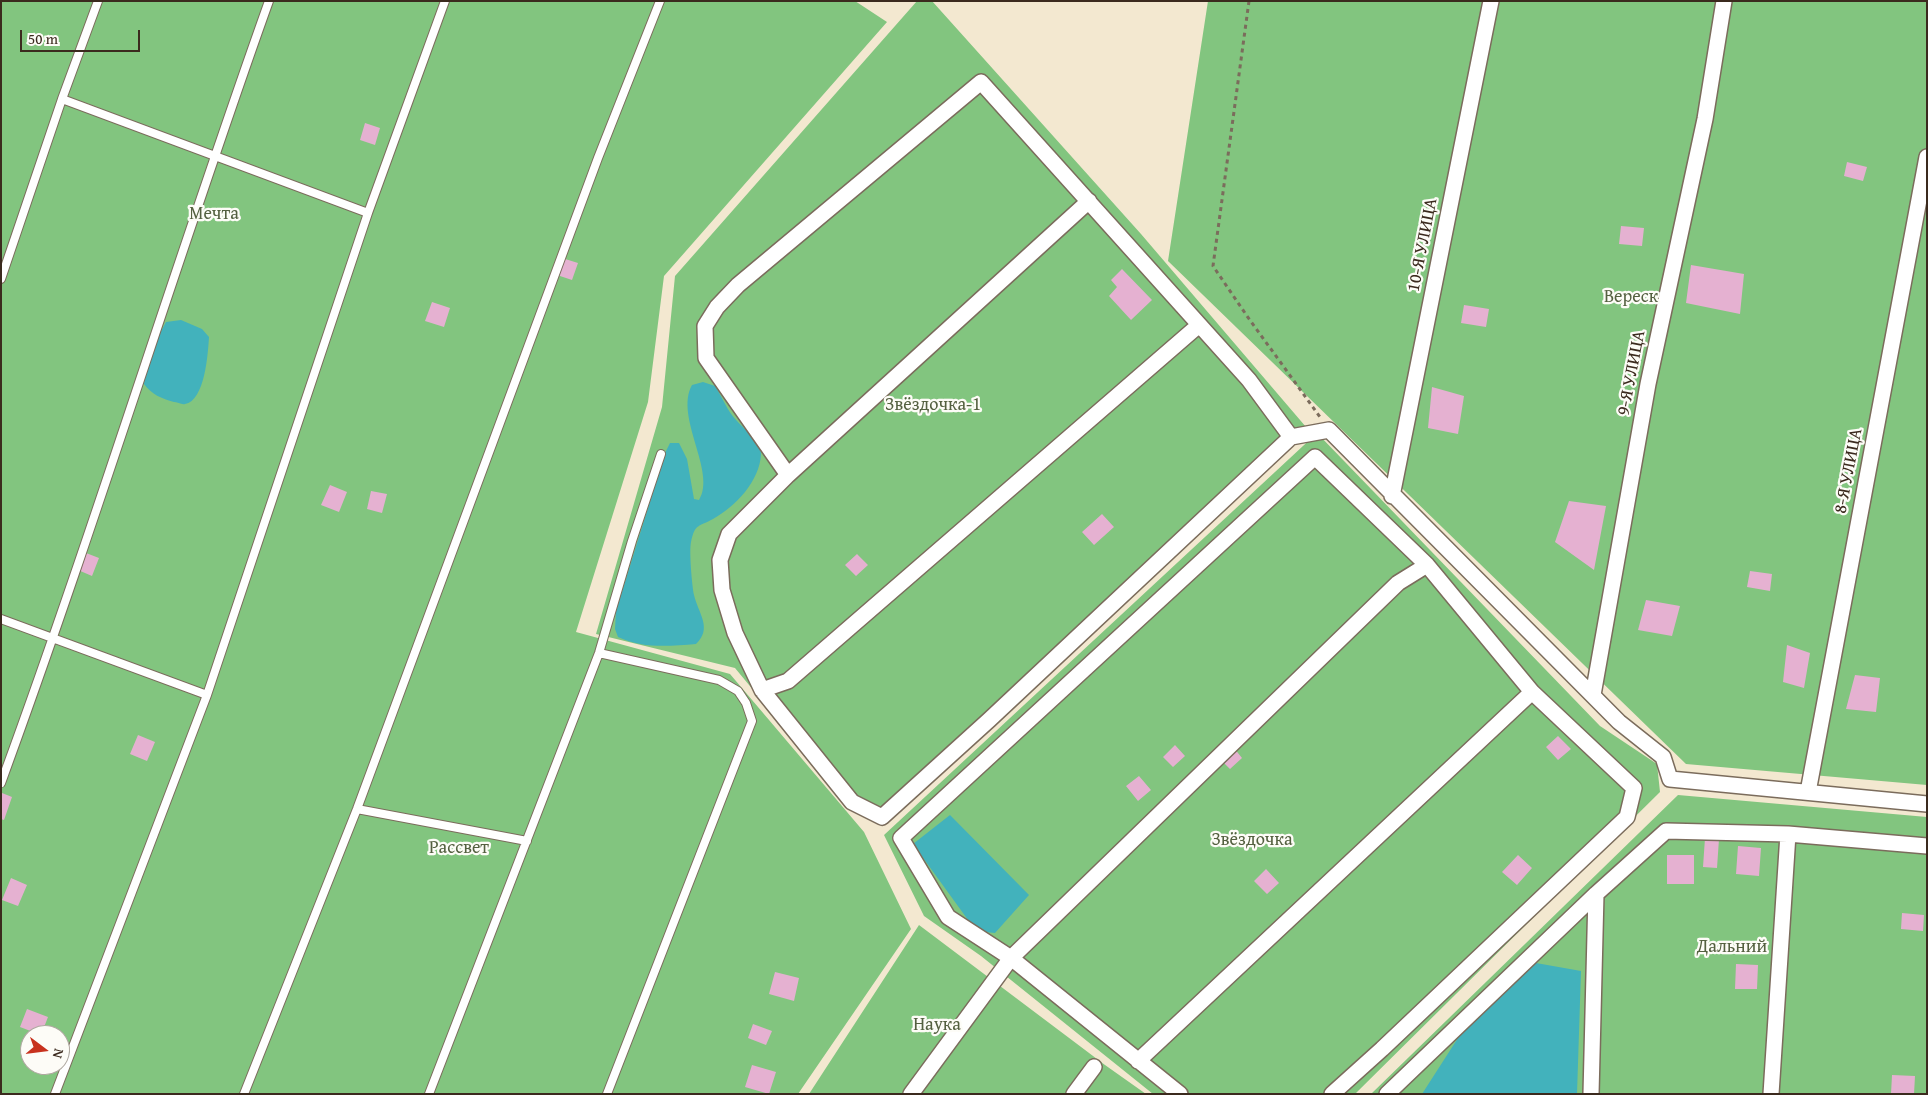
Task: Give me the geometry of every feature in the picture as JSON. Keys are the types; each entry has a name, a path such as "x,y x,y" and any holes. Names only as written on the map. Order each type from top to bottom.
{"street":[{"name":"10-Я УЛИЦА","path":"1392,496 1491,1"},
{"name":"9-Я УЛИЦА","path":"1594,695 1648,384 1705,119 1724,1"},
{"path":"788,475 706,358 706,326 717,307 738,285 981,82 1249,380 1291,437"},
{"name":"8-Я УЛИЦА","path":"1808,792 1927,157"},
{"path":"1089,201 788,475 729,534 720,560 722,590 735,633 762,690 852,802 882,817 989,720 1291,437 1329,430 1392,496 1619,722 1663,757 1670,779 1927,804"},
{"path":"762,690 788,681 1199,325"},
{"path":"1180,1094 1011,958 948,917 901,838 1315,457 1427,565 1532,692 1634,788 1627,817 1397,1036 1332,1094"},
{"path":"911,1094 1011,958 1398,583 1427,565"},
{"path":"1138,1061 1532,692"},
{"path":"1387,1094 1596,894 1666,831 1788,834 1927,846"},
{"path":"1771,1094 1788,834"},
{"path":"1590,1094 1596,894"},
{"path":"1074,1094 1094,1067"}],"lane":[{"path":"1,279 62,99 98,1"},
{"path":"1,782 54,638 214,156 269,1"},
{"path":"55,1094 207,695 368,213 445,1"},
{"path":"244,1094 357,809 598,158 660,1"},
{"path":"62,99 368,213"},
{"path":"429,1094 599,653 632,541 661,454"},
{"path":"1,619 207,695"},
{"path":"599,653 719,680 738,691 746,703 752,721 607,1094"},
{"path":"357,809 527,841"}],"path":[{"path":"1249,1 1213,266 1246,316 1329,430"}],"green space":[{"path":"1,1 855,1 887,22 664,276 648,402 576,632 730,674 864,832 911,929 798,1094 1,1094"},
{"name":"Звёздочка-1","path":"917,1 932,1 1141,234 1306,427 878,823 853,811 735,668 596,634 662,407 675,276"},
{"name":"Вереск","path":"1208,1 1927,1 1927,785 1686,764 1168,261"},
{"name":"Звёздочка","path":"1317,433 1600,726 1657,764 1660,792 1355,1094 1153,1094 981,956 924,916 884,835"},
{"name":"Дальний","path":"1678,795 1927,817 1927,1094 1371,1094"},
{"name":"Наука","path":"919,925 1105,1065 1146,1094 809,1094"}],"water":[{"path":"181,320 202,329 209,337 201,386 192,401 184,404 157,396 144,384 148,360 166,322"},
{"path":"703,382 715,386 734,417 756,440 761,454 760,464 751,483 738,500 721,514 698,526 694,532 690,546 694,595 704,626 701,638 696,644 666,646 627,641 618,637 615,629 616,611 665,453 670,443 679,443 687,459 694,499 699,500 703,488 700,460 688,413 688,398 692,385"},
{"path":"950,815 1029,895 995,933 976,931 913,844"},
{"path":"1536,963 1581,971 1577,1094 1422,1094 1476,1010"}],"building":[{"path":"365,123 380,128 375,145 360,140"},
{"path":"1847,162 1867,167 1863,181 1844,176"},
{"path":"1621,226 1644,228 1642,246 1619,244"},
{"path":"562,258 578,263 572,280 557,275"},
{"path":"1691,265 1744,274 1740,314 1686,303"},
{"path":"1122,269 1152,300 1131,320 1109,296 1117,287 1111,280"},
{"path":"432,302 450,308 444,327 425,321"},
{"path":"1464,305 1489,309 1486,327 1461,323"},
{"path":"1432,387 1464,396 1458,434 1428,428"},
{"path":"330,485 347,492 339,512 321,505"},
{"path":"371,491 387,494 382,513 367,509"},
{"path":"1569,501 1606,506 1594,570 1555,542"},
{"path":"1102,514 1114,527 1094,545 1082,532"},
{"path":"86,553 99,558 92,576 78,570"},
{"path":"857,554 868,565 856,576 845,565"},
{"path":"1750,571 1772,574 1770,591 1747,587"},
{"path":"1646,600 1680,606 1672,636 1638,630"},
{"path":"1787,645 1810,653 1804,688 1783,682"},
{"path":"1855,675 1880,678 1876,712 1846,709"},
{"path":"138,735 155,742 147,761 130,754"},
{"path":"1558,736 1571,749 1558,760 1546,747"},
{"path":"1175,745 1185,756 1173,767 1163,757"},
{"path":"1234,748 1242,758 1230,769 1221,760"},
{"path":"1139,776 1151,790 1138,801 1126,786"},
{"path":"2,793 12,797 4,820 1,819"},
{"path":"1705,838 1719,839 1717,868 1703,867"},
{"path":"1738,846 1761,848 1759,876 1736,874"},
{"path":"1518,855 1532,868 1517,885 1502,872"},
{"path":"1667,855 1694,855 1694,884 1667,884"},
{"path":"1266,869 1279,883 1267,894 1254,881"},
{"path":"11,878 27,885 18,906 2,900"},
{"path":"1902,913 1924,915 1923,931 1901,929"},
{"path":"1736,964 1758,965 1757,989 1735,989"},
{"path":"775,972 799,978 794,1001 769,994"},
{"path":"27,1009 48,1017 45,1025 21,1025"},
{"path":"753,1024 772,1031 766,1045 748,1038"},
{"path":"752,1065 776,1072 769,1094 745,1087"},
{"path":"1892,1075 1915,1076 1914,1094 1891,1094"}],"park label":[{"name":"Мечта","path":"214,214"},
{"name":"Рассвет","path":"459,848"}]}
